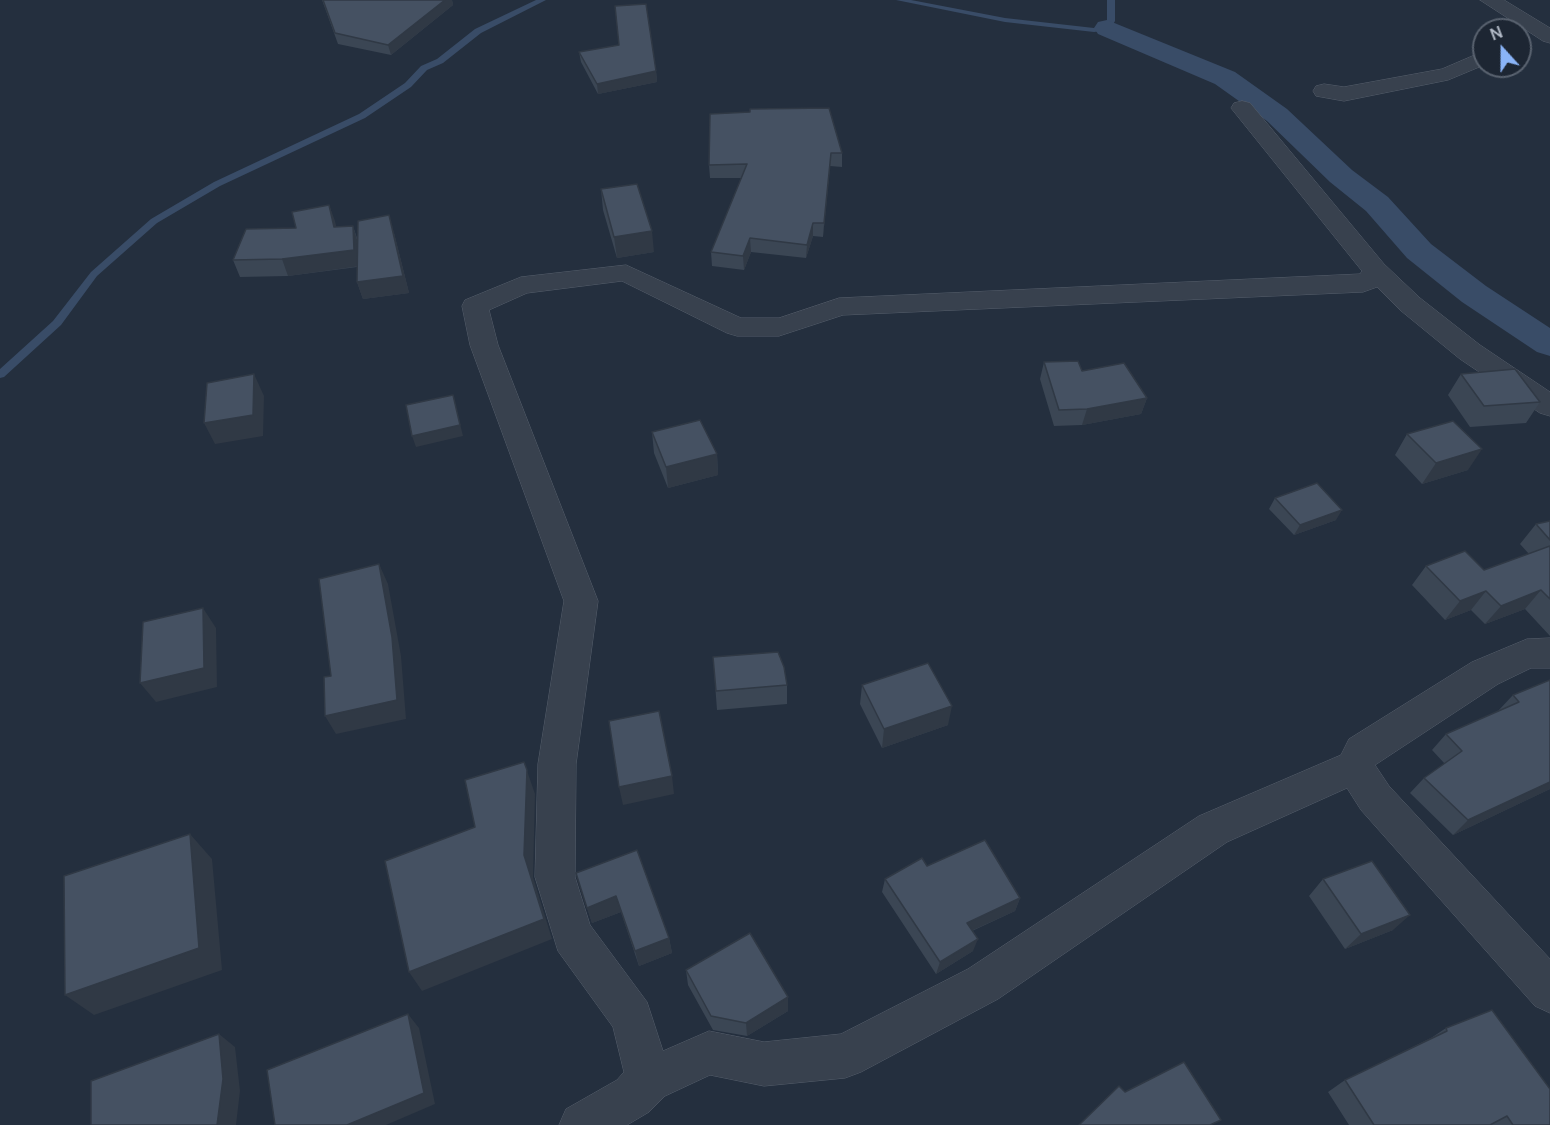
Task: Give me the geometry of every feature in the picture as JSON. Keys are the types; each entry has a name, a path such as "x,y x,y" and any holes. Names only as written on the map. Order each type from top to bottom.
{"street":[{"path":"1490,0 1509,18"},
{"path":"1532,35 1550,37"},
{"path":"1324,91 1344,94 1448,74 1472,63"},
{"path":"1242,108 1375,270 1410,304 1470,352 1550,406"},
{"path":"649,1080 632,1017 573,936 555,877 557,764 581,601 484,345 475,306 521,285 626,273 737,327 779,327 809,319 839,307 1363,284 1371,279 1375,270"},
{"path":"582,1125 633,1096 649,1080 709,1053 764,1064 845,1056 983,984 1213,829 1355,767 1362,751 1485,673 1527,654 1550,653"},
{"path":"1355,767 1375,798 1550,991"}],"building":[{"path":"323,0 445,0 388,45 335,33"},
{"path":"646,4 656,71 597,84 579,52 619,45 615,6"},
{"path":"829,108 842,153 831,153 824,223 813,223 807,245 750,238 743,256 711,252 747,164 709,165 710,114 750,112 750,109"},
{"path":"637,184 652,231 614,237 601,189"},
{"path":"329,205 334,227 353,226 354,250 282,259 233,260 246,229 296,228 292,212"},
{"path":"389,215 403,276 357,282 358,221"},
{"path":"1078,361 1082,371 1124,363 1147,398 1087,409 1059,410 1044,362"},
{"path":"1515,369 1540,402 1484,406 1461,374"},
{"path":"254,374 253,415 204,423 207,383"},
{"path":"453,395 460,425 412,436 406,405"},
{"path":"700,420 717,454 666,467 652,432"},
{"path":"1453,421 1482,449 1436,463 1407,434"},
{"path":"1317,483 1342,510 1300,525 1275,498"},
{"path":"1550,521 1550,540 1536,524"},
{"path":"1550,546 1550,599 1541,590 1501,606 1486,591 1460,601 1426,566 1465,551 1484,570"},
{"path":"379,564 392,637 397,700 325,716 324,677 331,676 319,579"},
{"path":"203,608 204,668 140,683 143,622"},
{"path":"778,652 784,667 787,685 716,691 713,657"},
{"path":"928,663 952,706 884,729 862,685"},
{"path":"1550,680 1550,782 1468,820 1424,778 1462,751 1446,734 1519,702 1513,695"},
{"path":"659,711 672,776 619,787 609,721"},
{"path":"524,762 527,770 524,855 544,919 409,972 385,861 475,827 465,780"},
{"path":"190,834 199,948 65,995 64,876"},
{"path":"985,840 1020,898 967,923 978,939 940,962 885,879 922,858 927,866"},
{"path":"637,850 669,938 635,951 616,896 587,908 576,873"},
{"path":"1372,861 1410,915 1361,934 1323,879"},
{"path":"750,933 788,997 746,1023 711,1016 686,970"},
{"path":"1492,1010 1550,1089 1550,1125 1513,1125 1507,1116 1490,1125 1374,1125 1345,1080 1447,1031 1446,1028"},
{"path":"408,1014 424,1093 347,1125 275,1125 267,1070"},
{"path":"219,1034 223,1079 217,1125 91,1125 91,1081"},
{"path":"1184,1062 1221,1120 1210,1125 1079,1125 1119,1086 1125,1092"}],"waterway":[{"path":"0,375 57,323 94,274 154,221 217,184 362,116 408,85 424,68 440,61 478,31 542,0"},
{"path":"900,0 1005,20 1094,30 1107,28 1111,21 1111,0"},
{"path":"1107,28 1225,78 1277,115 1341,176 1377,204 1419,251 1474,294 1550,344"}]}
